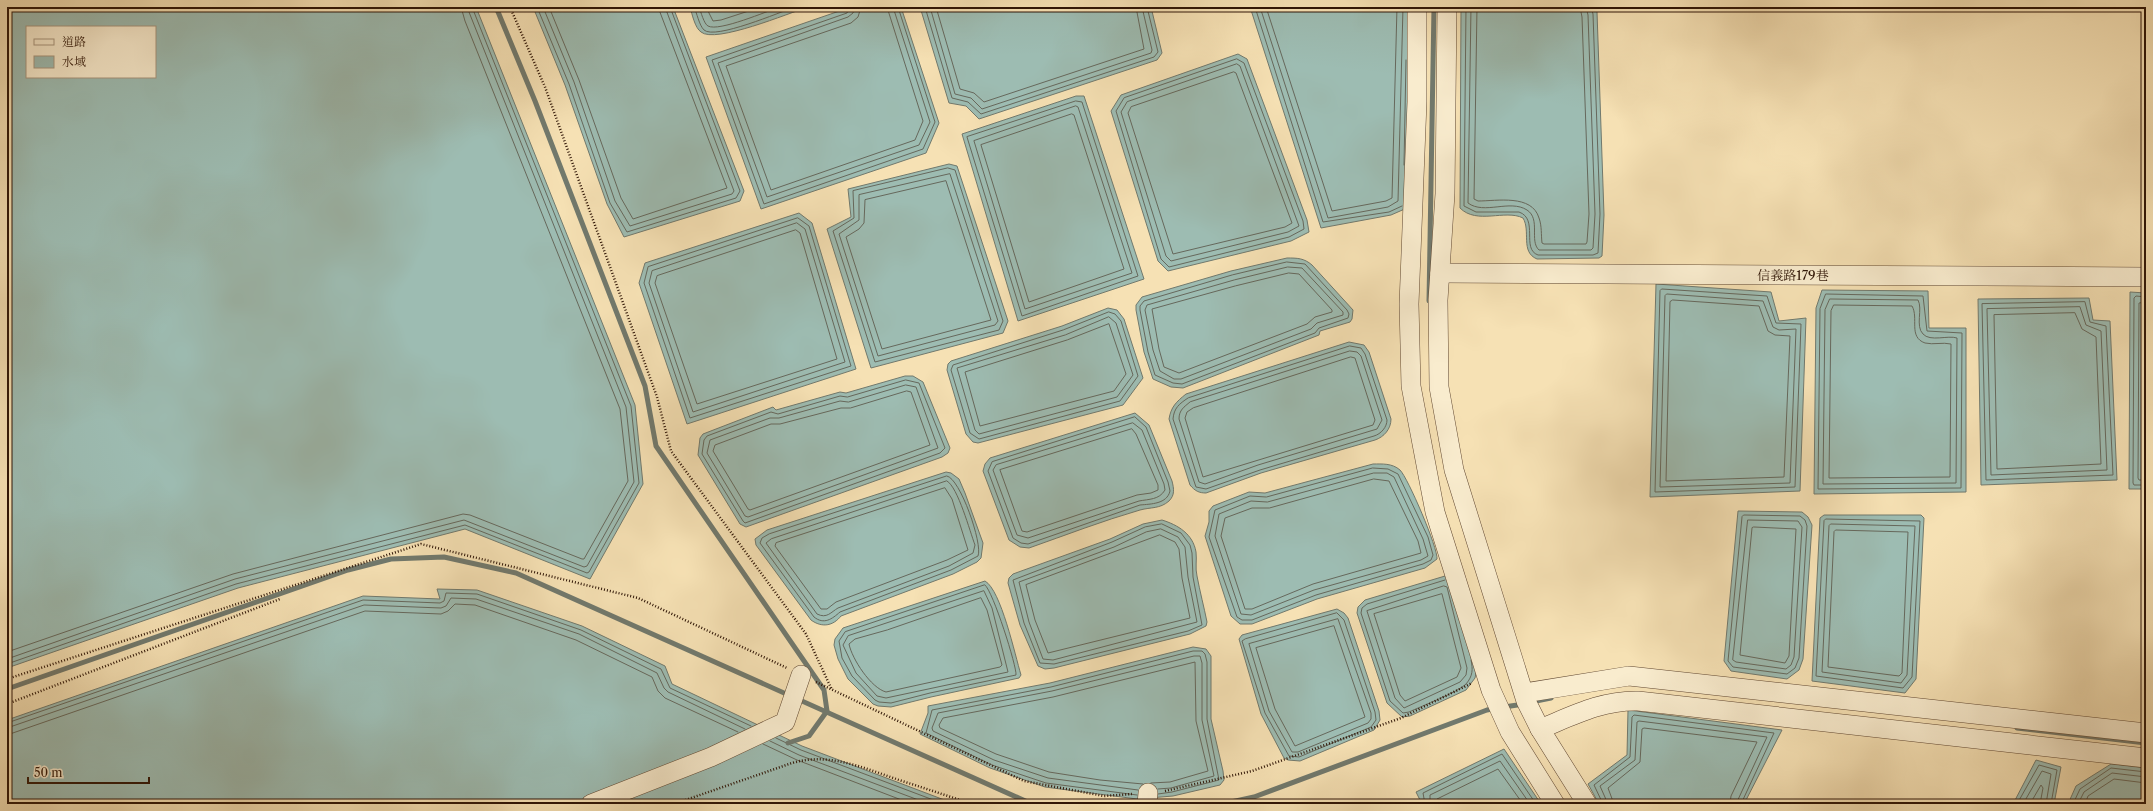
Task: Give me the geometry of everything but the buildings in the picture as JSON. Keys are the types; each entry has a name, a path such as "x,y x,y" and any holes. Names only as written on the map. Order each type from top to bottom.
{"street":[{"path":"1417,7 1417,102 1409,304 1411,386 1435,512 1489,682 1510,732 1555,804"},
{"path":"1447,7 1445,194 1438,300 1439,387 1454,470 1525,697 1537,724 1587,804"},
{"name":"信義路179巷","path":"1440,273 2146,277"},
{"path":"591,804 711,757 785,722 801,675"},
{"path":"1525,697 1629,676 2146,733"},
{"path":"1537,724 1618,700 1638,701 2146,758"}],"path":[{"path":"510,7 545,87 615,278 657,397 671,451 806,634 833,690"},
{"path":"7,679 421,544 638,598 1024,780 1104,796 1147,800 1252,771 1402,718 1489,682"},
{"path":"7,704 280,599"},
{"path":"674,804 805,759 824,759 848,762 972,804"}],"water":[{"path":"7,7 476,7 635,405 643,484 590,579 465,529 238,588 7,668"},
{"path":"533,7 673,7 744,191 740,201 624,237 607,204 565,85"},
{"path":"690,7 808,7 736,31 709,35 699,30 694,21"},
{"path":"851,7 901,7 939,123 926,153 761,209 706,57"},
{"path":"920,7 1151,7 1162,53 1157,60 979,119 966,106 949,103"},
{"path":"1252,7 1412,7 1407,208 1391,215 1321,228 1251,10"},
{"path":"1463,7 1594,7 1597,12 1604,215 1602,256 1599,258 1537,259 1532,256 1527,246 1526,229 1523,218 1508,215 1474,215 1467,213 1460,208 1461,9"},
{"path":"1238,54 1247,59 1307,220 1309,232 1291,241 1168,271 1158,261 1111,111 1121,95"},
{"path":"1076,96 1084,96 1144,279 1018,321 962,134"},
{"path":"949,164 957,166 1008,321 1003,333 871,368 827,229 851,217 848,189"},
{"path":"799,213 812,223 856,369 687,424 639,283 645,263"},
{"path":"1287,258 1300,259 1312,265 1353,310 1352,319 1350,322 1320,331 1319,335 1183,388 1171,387 1153,379 1144,352 1136,310 1136,305 1142,297 1231,271"},
{"path":"1656,284 1771,292 1779,321 1806,318 1800,491 1650,497"},
{"path":"1822,290 1928,291 1929,328 1966,328 1966,492 1814,494 1816,308"},
{"path":"2130,292 2146,293 2146,489 2129,489"},
{"path":"2089,298 2093,320 2110,321 2117,480 1981,485 1978,299"},
{"path":"1108,308 1117,310 1124,319 1143,378 1123,405 978,443 973,442 966,434 947,370 948,364 951,361 1062,326"},
{"path":"1349,342 1364,345 1369,352 1391,419 1390,426 1384,435 1375,440 1261,473 1206,493 1197,491 1190,485 1169,419 1174,405 1179,400 1186,394"},
{"path":"905,376 913,376 923,382 950,448 948,453 942,457 746,527 740,524 698,455 700,438 703,434 773,407 776,410 840,392 846,393"},
{"path":"1135,413 1149,425 1172,481 1174,492 1169,501 1159,507 1126,514 1029,548 1020,547 1009,540 983,471 985,464 990,458"},
{"path":"1373,464 1387,464 1400,470 1428,528 1437,559 1425,568 1317,599 1252,624 1240,624 1231,616 1205,536 1209,522 1209,511 1213,506 1249,492 1265,493"},
{"path":"946,472 951,473 959,479 965,493 983,543 981,558 977,562 953,574 841,616 831,624 823,625 815,623 811,620 756,545 755,539 767,530"},
{"path":"1738,511 1802,512 1808,517 1812,525 1803,659 1799,670 1787,679 1731,671 1724,661"},
{"path":"1824,515 1921,515 1924,518 1916,679 1905,693 1812,681 1820,518"},
{"path":"1162,520 1184,531 1192,540 1196,552 1196,573 1207,622 1206,626 1190,634 1054,668 1045,669 1038,666 1020,625 1008,583 1009,578 1013,574 1110,539 1143,524"},
{"path":"1445,576 1450,576 1477,668 1475,678 1466,690 1410,716 1402,717 1387,703 1357,613 1358,607 1365,600"},
{"path":"985,581 991,587 1002,609 1021,675 1019,678 891,707 873,704 848,679 838,659 834,645 835,639 843,628"},
{"path":"437,589 477,590 582,626 665,666 672,684 802,746 955,804 7,804 7,720 363,596 440,599"},
{"path":"1337,609 1344,613 1348,618 1379,711 1380,720 1374,730 1300,761 1288,760 1284,758 1261,714 1239,639 1242,635"},
{"path":"1193,647 1206,649 1211,656 1211,719 1223,771 1224,780 1220,785 1173,796 1137,799 1045,787 990,768 920,734 928,713 928,706 1050,683"},
{"path":"1628,710 1782,730 1744,804 1599,804 1588,784 1627,755"},
{"path":"1504,749 1541,804 1422,804 1416,792"},
{"path":"2036,760 2061,767 2054,804 2013,804"},
{"path":"2111,764 2146,768 2146,804 2068,804 2076,786"}],"waterway":[{"path":"496,7 535,101 645,386 656,446 824,690 827,711 809,736 788,743"},
{"path":"1429,301 1434,7"},
{"path":"7,689 348,570 391,559 444,557 516,573 1032,804"},
{"path":"1531,702 1551,698"},
{"path":"1504,707 1524,704"},
{"path":"1222,804 1254,797 1487,710 1496,708"},
{"path":"2017,728 2146,743"}]}
